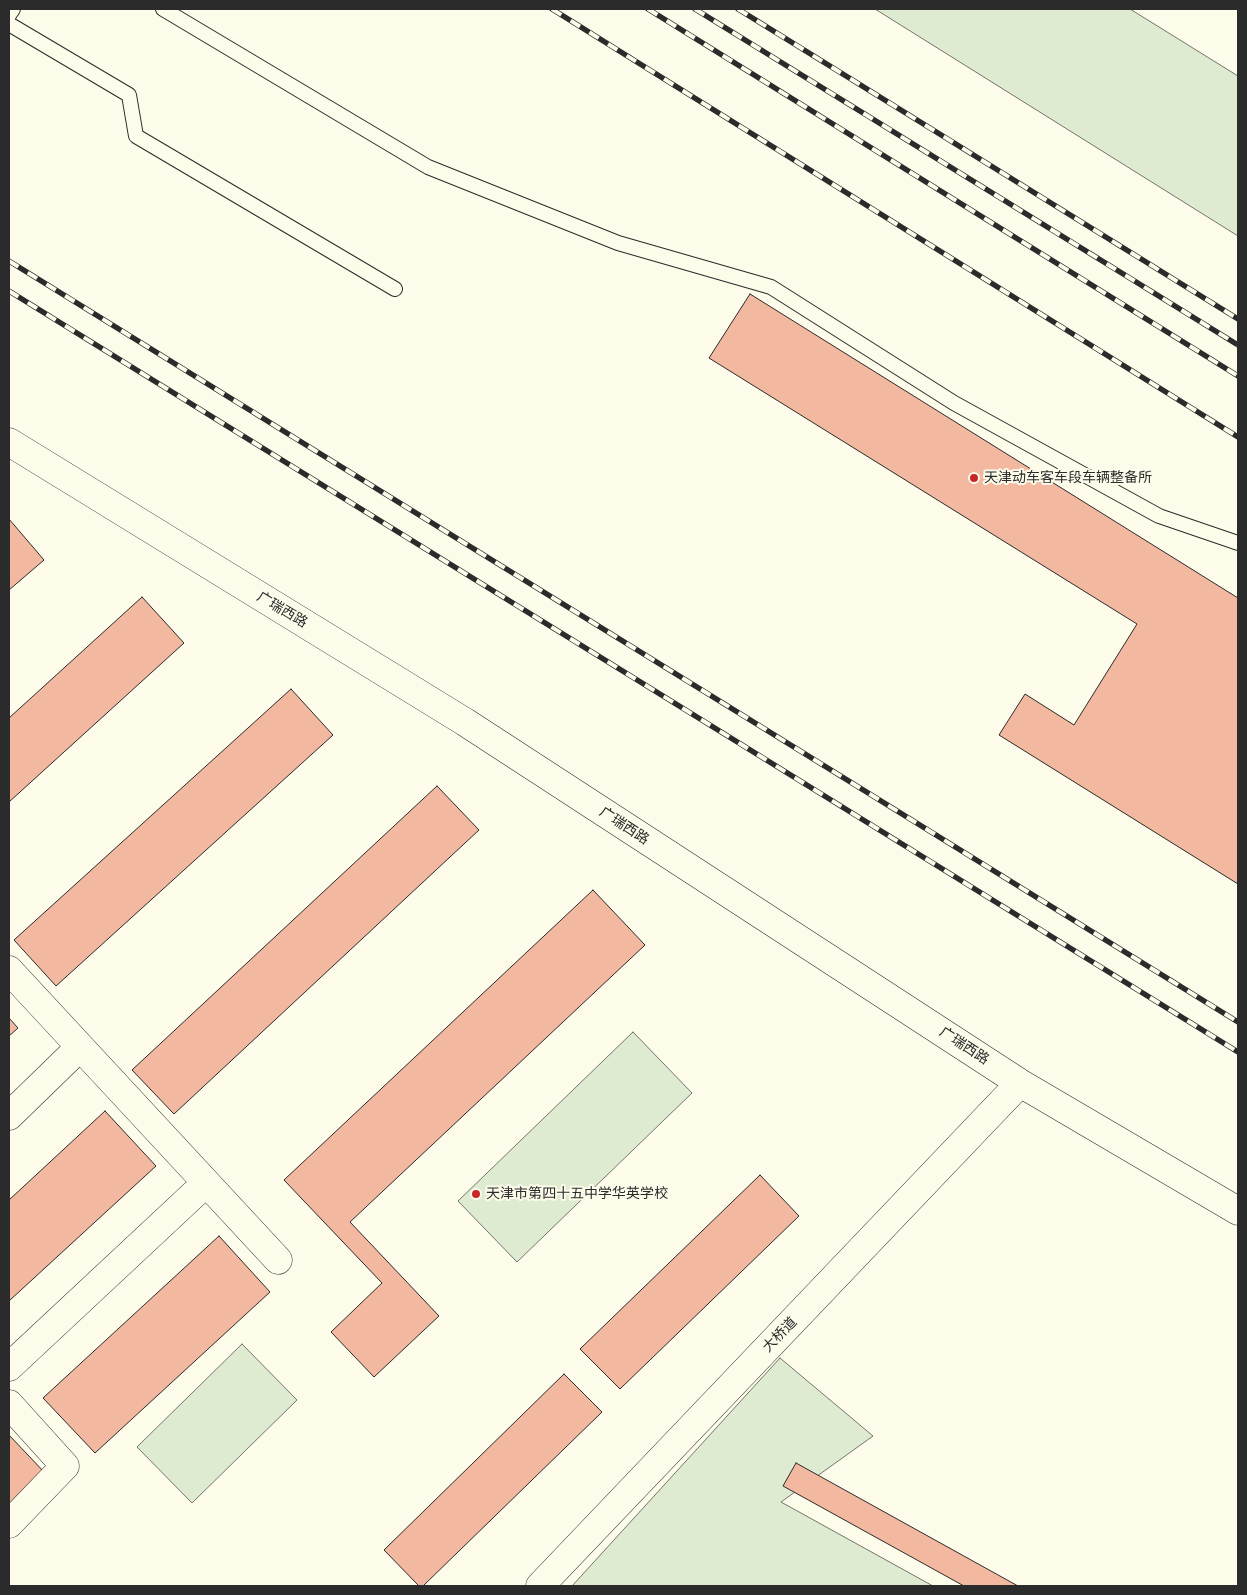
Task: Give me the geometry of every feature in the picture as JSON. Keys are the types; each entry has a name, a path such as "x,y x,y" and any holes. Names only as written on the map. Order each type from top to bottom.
{"street":[{"name":"广瑞西路","path":"9,442 465,722 1020,1083 1238,1212"},
{"path":"9,970 278,1260"},
{"path":"9,1116 80,1047"},
{"name":"大桥道","path":"540,1586 1020,1083"},
{"path":"9,1368 206,1183"},
{"path":"9,1404 65,1466 9,1524"}],"lane":[{"path":"9,15 13,9"},
{"path":"163,9 428,167 618,243 771,287 954,403 1159,516 1238,543"},
{"path":"9,24 129,95 136,136 395,290"}],"green space":[{"path":"875,9 1130,9 1238,76 1238,236"},
{"path":"633,1032 692,1093 517,1262 458,1201"},
{"path":"242,1344 297,1400 192,1503 137,1447"},
{"path":"780,1358 873,1436 781,1502 933,1586 572,1586"}],"building":[{"name":"天津动车客车段车辆整备所","path":"750,294 1238,598 1238,884 999,735 1025,694 1074,725 1137,624 709,358"},
{"path":"9,519 44,560 9,590"},
{"path":"142,597 184,643 9,802 9,718"},
{"path":"291,689 333,735 56,986 14,940"},
{"path":"437,786 479,830 174,1114 132,1070"},
{"path":"593,890 645,945 350,1222 439,1316 374,1377 331,1332 382,1283 284,1180"},
{"path":"9,1018 18,1028 9,1036"},
{"path":"105,1111 156,1166 9,1301 9,1200"},
{"path":"760,1175 799,1216 620,1389 580,1349"},
{"path":"219,1236 270,1292 95,1453 43,1398"},
{"path":"564,1374 602,1412 423,1586 419,1586 384,1550"},
{"path":"9,1435 45,1473 9,1507"},
{"path":"796,1463 1018,1586 964,1586 783,1486"}],"railway":[{"path":"552,9 1238,437"},
{"path":"648,9 1238,376"},
{"path":"695,9 1238,345"},
{"path":"738,9 1238,319"},
{"path":"9,261 1238,1022"},
{"path":"9,291 1238,1052"}],"place":[{"name":"天津动车客车段车辆整备所","path":"974,478"},
{"name":"天津市第四十五中学华英学校","path":"476,1194"}]}
